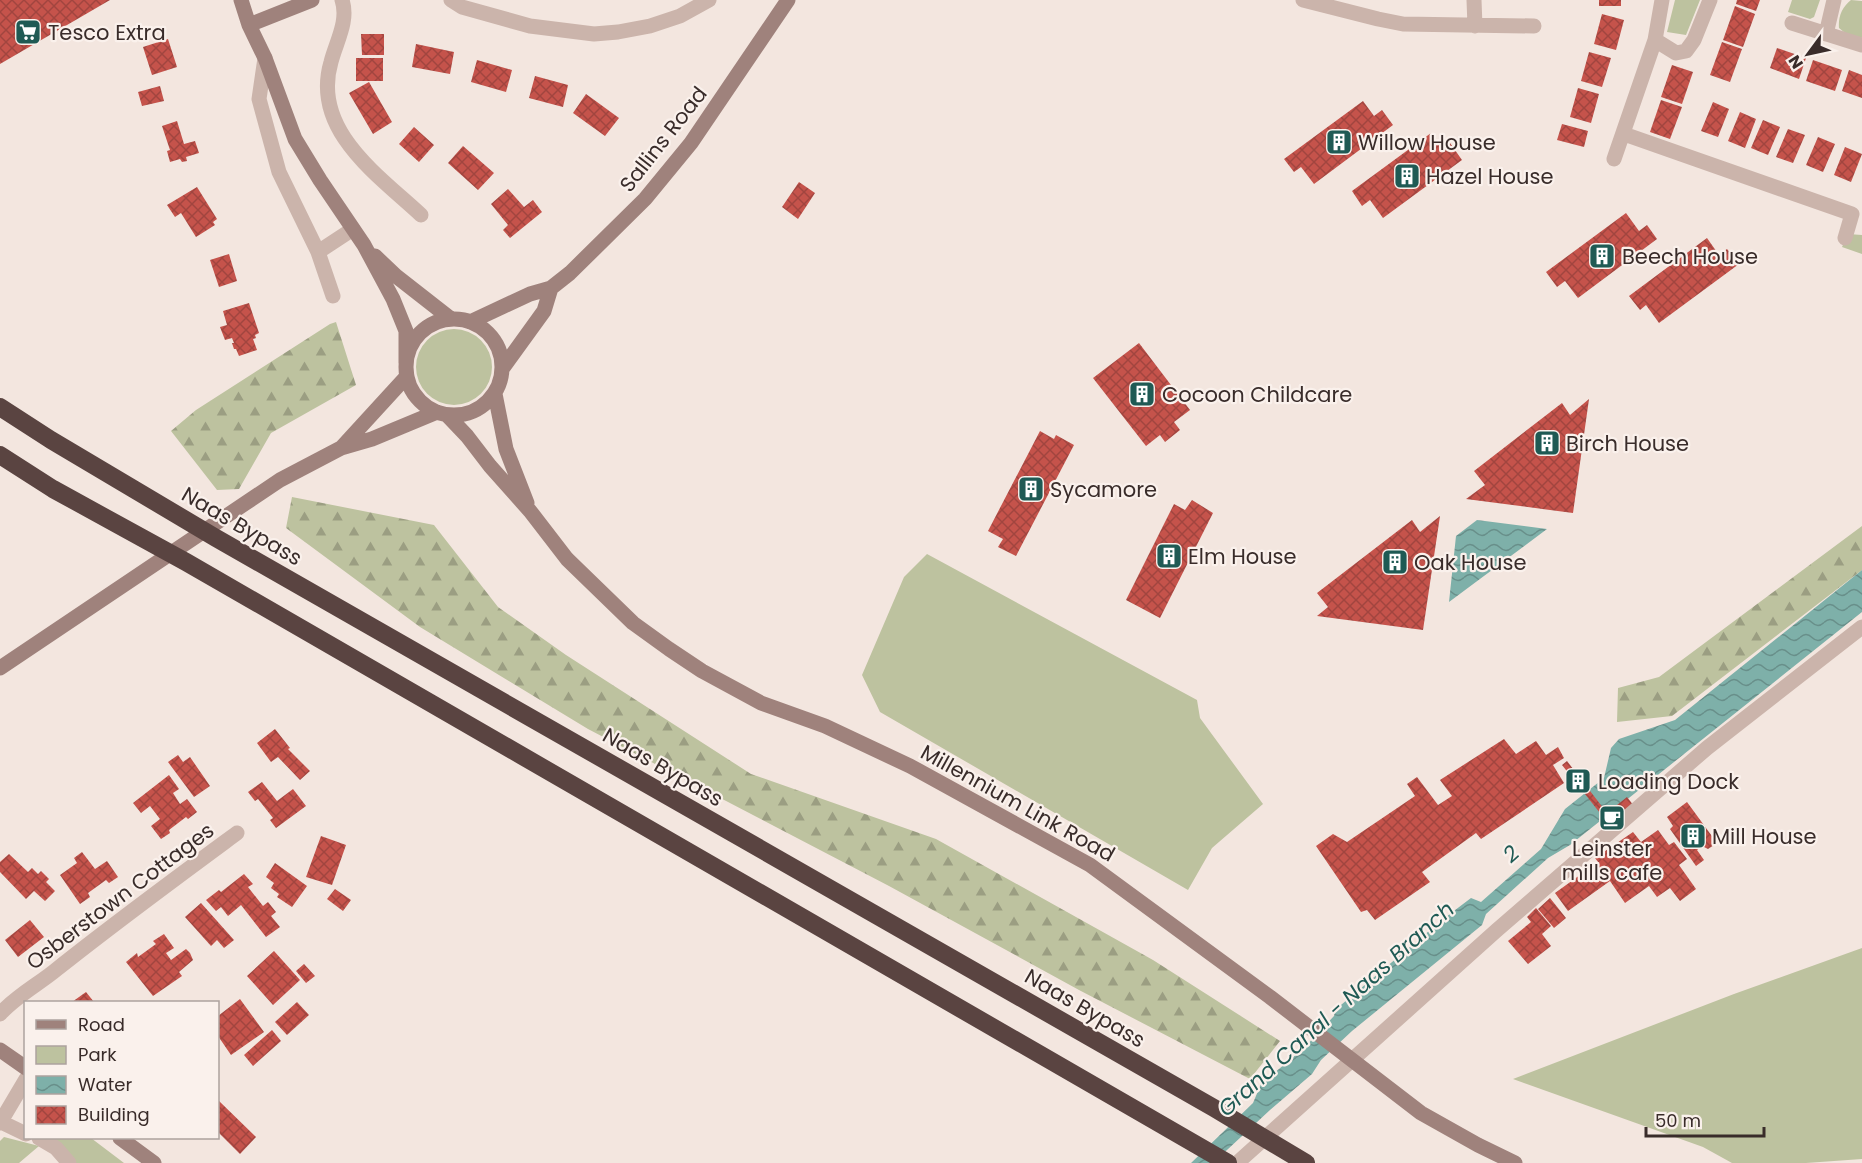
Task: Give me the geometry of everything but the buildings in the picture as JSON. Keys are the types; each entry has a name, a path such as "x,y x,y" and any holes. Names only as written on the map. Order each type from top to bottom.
{"highway":[{"name":"Naas Bypass","path":"0,407 216,538 1303,1161"},
{"path":"0,455 53,489 186,562 1228,1163"}],"main road":[{"path":"241,0 295,140 364,245 393,299 406,331 406,369 412,392 423,404 442,414"},
{"path":"249,25 312,0"},
{"name":"Sallins Road","path":"470,322 530,294 551,288 570,273 645,199 691,143 788,0"},
{"path":"364,245 396,276 451,319"},
{"name":"Sallins Road","path":"502,369 544,311 551,288"},
{"path":"0,668 280,480 341,448 442,414 461,415 486,404 495,394 502,369 500,354 494,340 483,329 470,322 451,319 426,328 409,349 406,369 341,448"},
{"name":"Millennium Link Road","path":"495,394 506,449 530,511"},
{"name":"Millennium Link Road","path":"442,414 467,436 567,559 633,623 702,671 761,703 825,726 910,766 1090,865 1270,997 1421,1113 1515,1163"},
{"path":"0,1050 24,1067"},
{"path":"123,1139 154,1163"}],"street":[{"path":"342,0 345,20 330,64 326,86 329,110 359,158 421,215"},
{"path":"451,0 462,7 530,26 594,34 650,26 680,16 709,0"},
{"path":"1303,0 1403,24 1534,26"},
{"path":"1474,0 1475,26"},
{"path":"1614,159 1655,40 1662,0"},
{"path":"1655,40 1676,53 1686,51 1694,40 1710,0"},
{"path":"1826,34 1834,0"},
{"path":"1792,23 1862,45"},
{"path":"265,58 259,99 279,172 318,252 333,296"},
{"path":"1624,134 1852,214 1845,238"},
{"path":"318,252 353,229"},
{"path":"1237,1163 1497,930 1707,748 1862,627"},
{"name":"Osberstown Cottages","path":"0,1014 8,1004 37,985 152,895 237,833"},
{"path":"24,1083 1,1123 24,1133"},
{"path":"42,1139 56,1148 69,1163"}],"green space":[{"path":"1675,0 1700,0 1686,35 1667,32"},
{"path":"1792,0 1820,0 1814,17 1810,19 1788,12"},
{"path":"1851,0 1862,1 1862,38 1845,33 1839,28 1841,12"},
{"path":"1848,234 1862,235 1862,254 1842,247"},
{"path":"336,322 356,385 271,433 239,489 217,490 171,431 196,410"},
{"path":"447,329 461,329 475,335 486,346 490,352 492,367 490,382 481,394 469,403 447,405 433,399 422,388 416,374 416,360 422,346 433,335"},
{"path":"292,497 434,525 498,607 566,655 751,774 936,839 1153,960 1280,1041 1250,1079 1079,990 889,886 588,729 420,627 286,528"},
{"path":"1862,526 1862,570 1672,716 1617,722 1618,688 1659,677"},
{"path":"927,554 1197,700 1200,718 1263,804 1212,848 1188,890 880,712 862,675 904,577"},
{"path":"1862,948 1862,1159 1806,1163 1732,1163 1703,1147 1513,1079 1734,994"},
{"path":"4,1137 39,1146 19,1163 0,1163 0,1141"},
{"path":"55,1139 92,1139 124,1163 75,1163"}],"water":[{"path":"1477,520 1547,529 1449,602 1456,536"},
{"path":"1862,570 1862,612 1570,845 1548,858 1486,914 1482,925 1352,1031 1321,1060 1312,1074 1213,1163 1191,1163 1253,1103 1261,1084 1304,1048 1334,1016 1335,1010 1442,920 1471,898 1481,902 1541,849 1565,809 1604,778 1611,748 1619,739 1675,720"}],"place":[{"name":"Tesco Extra","path":"28,32"},
{"name":"Willow House","path":"1339,142"},
{"name":"Hazel House","path":"1407,176"},
{"name":"Beech House","path":"1602,256"},
{"name":"Cocoon Childcare","path":"1142,394"},
{"name":"Birch House","path":"1547,443"},
{"name":"Sycamore","path":"1031,489"},
{"name":"Elm House","path":"1169,556"},
{"name":"Oak House","path":"1395,562"},
{"name":"Loading Dock","path":"1578,781"},
{"name":"Leinster mills cafe","path":"1612,818"},
{"name":"Mill House","path":"1693,836"}],"water label":[{"name":"2","path":"1511,854"},
{"name":"Grand Canal - Naas Branch","path":"1336,1009"}]}
